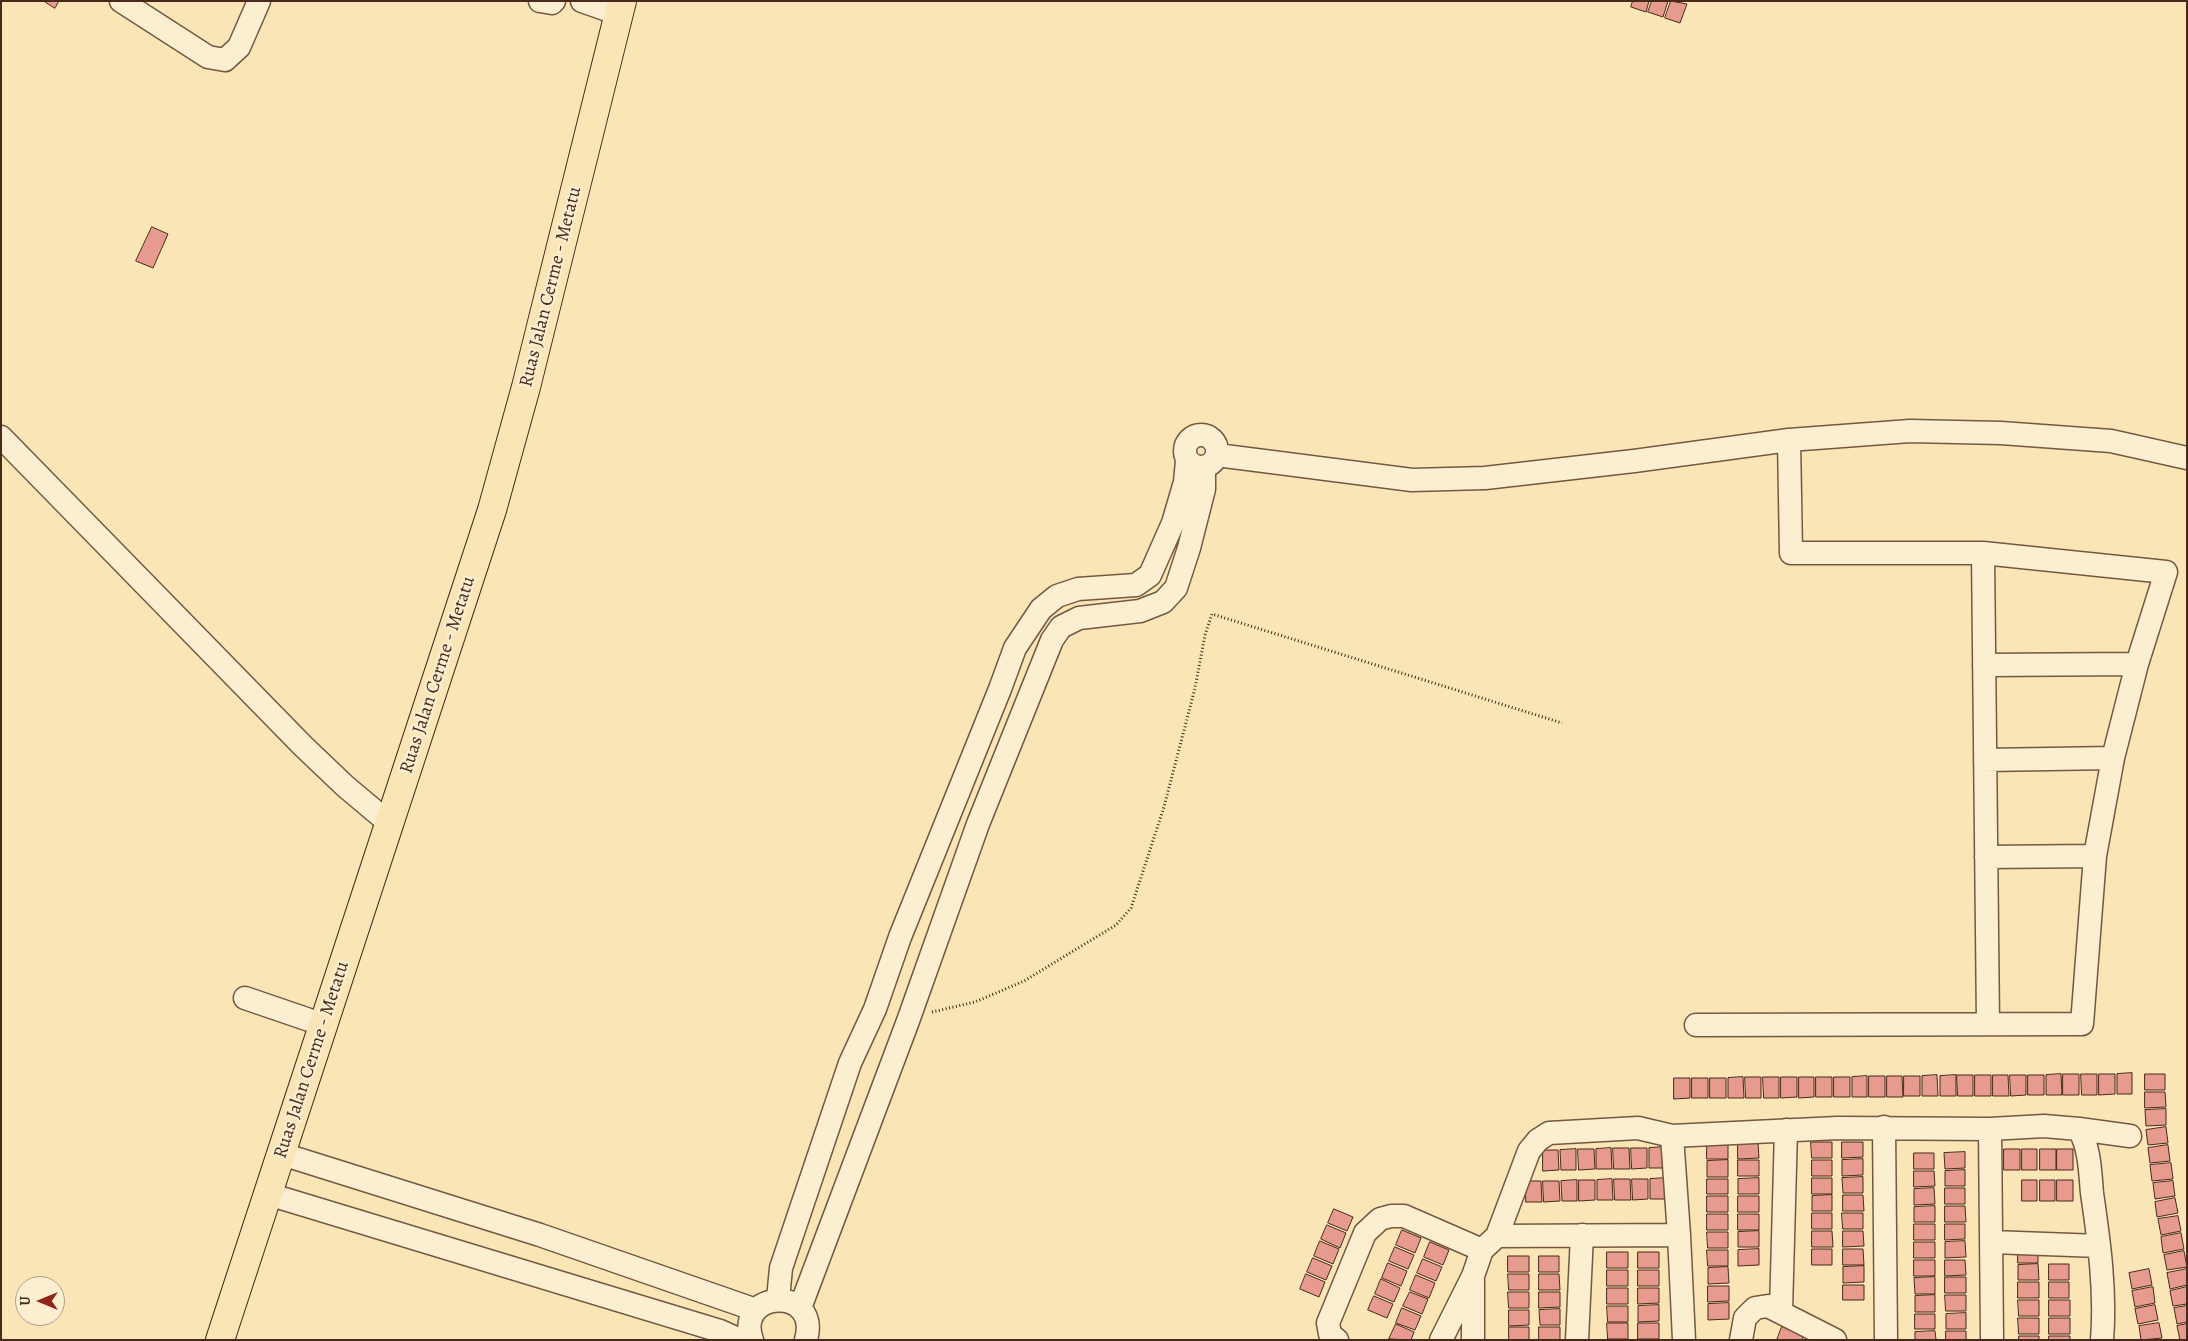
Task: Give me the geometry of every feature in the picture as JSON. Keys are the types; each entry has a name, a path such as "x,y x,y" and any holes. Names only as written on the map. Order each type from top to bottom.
{"main road":[{"name":"Ruas Jalan Cerme - Metatu","path":"220,1340 492,510 526,387 620,8"}],"street":[{"path":"121,1 208,57 225,60 239,47 259,1"},
{"path":"540,1 552,3 554,1"},
{"path":"582,1 620,8"},
{"path":"1203,461 1412,480 1485,478 1634,461 1789,440 1910,431 2001,433 2111,441 2187,458"},
{"path":"1,437 303,746 345,786 389,823"},
{"path":"1696,1025 2082,1024 2095,856 2113,758 2137,664 2166,572 1983,553 1791,553 1789,440"},
{"path":"778,1299 781,1268 786,1251 850,1063 875,1009 900,937 1015,648 1041,609 1057,596 1078,589 1136,585 1150,575 1173,523 1185,482 1203,461"},
{"path":"800,1308 908,1021 978,824 1052,640 1061,627 1079,618 1140,611 1163,602 1176,588 1189,548 1204,489 1203,461"},
{"path":"1983,553 1988,1024"},
{"path":"1984,665 2137,664"},
{"path":"1985,760 2113,758"},
{"path":"1986,857 2095,856"},
{"path":"245,998 324,1025"},
{"path":"875,1009 908,1021"},
{"path":"1441,1340 1489,1243 1529,1151 1538,1140 1549,1133 1638,1128 1672,1136 1884,1127 1990,1129 2044,1126 2130,1136"},
{"path":"1884,1127 1886,1340"},
{"path":"1990,1129 1992,1340"},
{"path":"2079,1129 2087,1147 2099,1246 2104,1319 2102,1340"},
{"path":"1781,1311 1786,1130"},
{"path":"1672,1136 1684,1340"},
{"path":"282,1154 540,1235 756,1310"},
{"path":"268,1194 530,1272 720,1331 740,1340"},
{"path":"1337,1340 1330,1334 1328,1322 1365,1233 1380,1219 1391,1216 1404,1216 1489,1243 1582,1235 1679,1235"},
{"path":"530,1272 540,1235"},
{"path":"1577,1340 1582,1235"},
{"path":"1992,1242 2099,1246"},
{"path":"1473,1276 1473,1340"},
{"path":"752,1340 750,1321 756,1310 766,1302 778,1299 790,1301 800,1308 807,1318 809,1331 806,1340"},
{"path":"1741,1340 1745,1318 1755,1308 1768,1306 1835,1340"}],"path":[{"path":"908,1021 925,1014 975,1002 1024,980 1116,925 1131,908 1164,807 1195,688 1205,635 1212,614 1562,723"}],"building":[{"path":"44,1 59,1 55,8"},
{"path":"1633,1 1649,1 1646,12 1631,7"},
{"path":"1652,1 1668,1 1663,17 1648,12"},
{"path":"1671,1 1687,4 1680,23 1665,18"},
{"path":"152,227 168,234 153,268 136,261"},
{"path":"2132,1073 2132,1094 2117,1094 2117,1074"},
{"path":"2061,1074 2062,1095 2046,1095 2046,1075"},
{"path":"2063,1074 2079,1074 2079,1095 2063,1095"},
{"path":"2081,1074 2097,1074 2097,1095 2082,1095"},
{"path":"2099,1074 2115,1074 2115,1094 2099,1095"},
{"path":"2145,1074 2165,1074 2165,1090 2145,1090"},
{"path":"1937,1075 1938,1096 1922,1096 1922,1076"},
{"path":"1956,1075 1956,1096 1940,1096 1940,1076"},
{"path":"1957,1075 1973,1075 1973,1096 1958,1096"},
{"path":"1975,1075 1991,1075 1991,1096 1975,1096"},
{"path":"1993,1075 2008,1075 2009,1096 1993,1096"},
{"path":"2010,1075 2026,1075 2026,1095 2011,1096"},
{"path":"2028,1075 2044,1075 2044,1095 2028,1095"},
{"path":"1867,1076 1867,1097 1852,1097 1852,1077"},
{"path":"1869,1076 1885,1076 1885,1097 1869,1097"},
{"path":"1887,1076 1902,1076 1903,1097 1887,1097"},
{"path":"1904,1076 1920,1076 1920,1096 1904,1096"},
{"path":"1743,1077 1744,1098 1728,1098 1728,1078"},
{"path":"1745,1077 1761,1077 1761,1098 1746,1098"},
{"path":"1763,1077 1779,1077 1779,1098 1764,1098"},
{"path":"1781,1077 1797,1077 1797,1097 1781,1098"},
{"path":"1799,1077 1814,1077 1814,1097 1799,1098"},
{"path":"1816,1077 1832,1077 1832,1097 1816,1097"},
{"path":"1834,1077 1850,1077 1850,1097 1834,1097"},
{"path":"1674,1078 1690,1078 1690,1098 1674,1099"},
{"path":"1692,1078 1708,1078 1708,1098 1692,1098"},
{"path":"1710,1078 1726,1078 1726,1098 1710,1098"},
{"path":"2145,1092 2165,1092 2166,1107 2145,1108"},
{"path":"2166,1109 2166,1125 2146,1126 2145,1110"},
{"path":"2166,1127 2168,1143 2148,1145 2146,1130"},
{"path":"1811,1142 1832,1142 1832,1158 1812,1158"},
{"path":"1842,1142 1863,1142 1863,1157 1842,1158"},
{"path":"1707,1143 1728,1143 1728,1159 1707,1159"},
{"path":"1738,1143 1758,1143 1759,1158 1738,1159"},
{"path":"2168,1145 2170,1161 2150,1163 2148,1148"},
{"path":"1665,1147 1665,1168 1649,1168 1649,1148"},
{"path":"1611,1148 1612,1169 1596,1169 1596,1149"},
{"path":"1613,1148 1629,1148 1630,1169 1614,1169"},
{"path":"1631,1148 1647,1148 1647,1168 1632,1169"},
{"path":"1576,1149 1576,1170 1561,1170 1560,1150"},
{"path":"1578,1149 1594,1149 1595,1169 1579,1170"},
{"path":"2004,1149 2020,1149 2020,1170 2004,1170"},
{"path":"2022,1149 2037,1149 2037,1170 2022,1170"},
{"path":"2040,1149 2056,1149 2056,1170 2040,1170"},
{"path":"2057,1149 2073,1149 2073,1170 2057,1170"},
{"path":"1543,1150 1558,1150 1559,1170 1543,1171"},
{"path":"1965,1152 1965,1168 1945,1169 1944,1153"},
{"path":"1914,1153 1934,1153 1934,1169 1914,1169"},
{"path":"1863,1159 1863,1175 1842,1176 1842,1160"},
{"path":"1728,1160 1728,1177 1707,1177 1707,1161"},
{"path":"1738,1160 1759,1160 1759,1176 1738,1176"},
{"path":"1812,1160 1832,1160 1832,1176 1812,1176"},
{"path":"2171,1163 2173,1179 2152,1181 2150,1165"},
{"path":"1965,1170 1965,1186 1945,1186 1945,1171"},
{"path":"1914,1171 1934,1171 1935,1186 1914,1187"},
{"path":"1863,1177 1863,1193 1843,1193 1842,1178"},
{"path":"1666,1178 1666,1199 1650,1199 1650,1179"},
{"path":"1759,1178 1759,1194 1738,1194 1738,1179"},
{"path":"1812,1178 1832,1178 1832,1194 1812,1194"},
{"path":"1612,1179 1613,1200 1597,1200 1597,1180"},
{"path":"1614,1179 1630,1179 1631,1200 1615,1200"},
{"path":"1632,1179 1648,1179 1648,1199 1633,1200"},
{"path":"1707,1179 1728,1179 1728,1194 1707,1194"},
{"path":"1577,1180 1577,1201 1562,1201 1561,1181"},
{"path":"1579,1180 1595,1180 1595,1200 1579,1201"},
{"path":"2022,1180 2037,1180 2037,1201 2022,1201"},
{"path":"2040,1180 2055,1180 2055,1201 2040,1201"},
{"path":"2057,1180 2073,1180 2073,1201 2057,1201"},
{"path":"1526,1181 1541,1181 1542,1202 1526,1202"},
{"path":"1543,1181 1559,1181 1560,1201 1544,1202"},
{"path":"2173,1181 2175,1196 2155,1199 2153,1183"},
{"path":"1934,1188 1935,1204 1914,1205 1914,1189"},
{"path":"1945,1188 1965,1188 1965,1204 1945,1204"},
{"path":"1832,1195 1832,1211 1812,1211 1812,1196"},
{"path":"1843,1195 1863,1195 1864,1211 1843,1211"},
{"path":"1707,1196 1728,1196 1728,1212 1707,1212"},
{"path":"1738,1196 1759,1196 1759,1212 1738,1212"},
{"path":"2175,1198 2178,1213 2157,1217 2155,1202"},
{"path":"1935,1206 1935,1222 1914,1222 1914,1207"},
{"path":"1945,1206 1965,1206 1966,1222 1945,1222"},
{"path":"1334,1209 1353,1217 1347,1231 1328,1223"},
{"path":"1812,1213 1832,1213 1832,1229 1812,1229"},
{"path":"1842,1213 1863,1213 1863,1229 1843,1229"},
{"path":"1707,1214 1728,1214 1728,1230 1707,1230"},
{"path":"1738,1214 1759,1214 1759,1230 1738,1230"},
{"path":"2178,1216 2181,1231 2161,1235 2158,1219"},
{"path":"1914,1224 1935,1224 1935,1240 1914,1240"},
{"path":"1945,1224 1965,1224 1965,1239 1945,1240"},
{"path":"1327,1225 1346,1233 1340,1248 1321,1239"},
{"path":"1402,1230 1421,1238 1415,1253 1396,1245"},
{"path":"1759,1231 1759,1247 1738,1247 1738,1232"},
{"path":"1812,1231 1832,1231 1833,1247 1812,1247"},
{"path":"1843,1231 1863,1231 1864,1246 1843,1247"},
{"path":"1707,1232 1728,1232 1728,1248 1708,1248"},
{"path":"2181,1233 2184,1249 2163,1253 2161,1237"},
{"path":"1320,1241 1339,1249 1333,1264 1314,1256"},
{"path":"1965,1241 1966,1257 1945,1258 1945,1242"},
{"path":"1430,1242 1449,1250 1443,1265 1424,1257"},
{"path":"1914,1242 1935,1242 1935,1258 1914,1258"},
{"path":"1395,1247 1414,1255 1408,1269 1389,1261"},
{"path":"2018,1247 2038,1247 2038,1263 2018,1263"},
{"path":"1759,1249 1759,1265 1738,1266 1738,1250"},
{"path":"1812,1249 1832,1249 1832,1265 1812,1265"},
{"path":"1843,1249 1863,1249 1864,1265 1843,1265"},
{"path":"1707,1250 1728,1250 1728,1266 1708,1266"},
{"path":"2184,1251 2187,1267 2167,1270 2164,1255"},
{"path":"1607,1252 1628,1252 1628,1268 1607,1268"},
{"path":"1638,1252 1659,1252 1659,1268 1638,1268"},
{"path":"1508,1256 1529,1256 1529,1272 1508,1272"},
{"path":"1539,1256 1559,1256 1559,1272 1539,1272"},
{"path":"1313,1258 1332,1266 1326,1280 1307,1272"},
{"path":"1423,1259 1442,1267 1436,1281 1417,1273"},
{"path":"1914,1260 1935,1260 1935,1276 1914,1276"},
{"path":"1945,1260 1965,1260 1966,1275 1945,1276"},
{"path":"1388,1263 1407,1271 1401,1286 1382,1278"},
{"path":"2038,1264 2039,1280 2018,1280 2018,1265"},
{"path":"2049,1264 2069,1264 2069,1280 2049,1280"},
{"path":"1864,1266 1864,1282 1843,1283 1843,1267"},
{"path":"1728,1267 1729,1283 1708,1284 1708,1268"},
{"path":"2149,1269 2152,1285 2132,1289 2129,1273"},
{"path":"2187,1269 2187,1285 2170,1289 2167,1273"},
{"path":"1607,1270 1628,1270 1628,1286 1607,1286"},
{"path":"1638,1270 1659,1270 1659,1286 1638,1286"},
{"path":"1306,1274 1325,1282 1319,1297 1300,1289"},
{"path":"1508,1274 1529,1274 1529,1290 1509,1290"},
{"path":"1539,1274 1559,1274 1560,1290 1539,1290"},
{"path":"1416,1275 1435,1283 1429,1298 1410,1290"},
{"path":"1935,1277 1935,1294 1915,1294 1914,1278"},
{"path":"1945,1277 1966,1277 1966,1293 1945,1293"},
{"path":"1381,1279 1400,1288 1394,1302 1375,1294"},
{"path":"2018,1282 2039,1282 2039,1298 2018,1298"},
{"path":"2049,1282 2069,1282 2069,1298 2049,1298"},
{"path":"1843,1285 1864,1285 1864,1300 1843,1300"},
{"path":"1708,1286 1729,1286 1729,1301 1708,1302"},
{"path":"2153,1287 2155,1303 2135,1307 2132,1291"},
{"path":"2187,1287 2187,1304 2173,1306 2170,1291"},
{"path":"1607,1288 1628,1288 1628,1304 1607,1304"},
{"path":"1638,1288 1659,1288 1659,1303 1638,1304"},
{"path":"1410,1292 1428,1299 1422,1314 1403,1306"},
{"path":"1508,1292 1529,1292 1529,1308 1509,1308"},
{"path":"1539,1292 1560,1292 1560,1307 1539,1308"},
{"path":"1935,1295 1935,1312 1915,1312 1915,1296"},
{"path":"1945,1295 1966,1295 1966,1311 1946,1311"},
{"path":"1374,1296 1393,1304 1387,1318 1368,1310"},
{"path":"2018,1300 2039,1300 2039,1316 2019,1316"},
{"path":"2049,1300 2070,1300 2070,1316 2049,1316"},
{"path":"1729,1303 1729,1319 1708,1320 1708,1304"},
{"path":"1659,1305 1659,1321 1638,1322 1638,1306"},
{"path":"2155,1305 2158,1320 2138,1324 2135,1309"},
{"path":"1607,1306 1628,1306 1628,1322 1608,1322"},
{"path":"2187,1306 2187,1322 2177,1324 2174,1308"},
{"path":"1402,1308 1421,1316 1415,1330 1396,1323"},
{"path":"1560,1309 1560,1325 1540,1325 1539,1310"},
{"path":"1509,1310 1529,1310 1529,1325 1509,1326"},
{"path":"1966,1313 1966,1329 1946,1329 1946,1314"},
{"path":"1915,1314 1935,1314 1935,1329 1915,1329"},
{"path":"2018,1318 2039,1318 2039,1334 2019,1334"},
{"path":"2049,1318 2070,1318 2070,1334 2049,1334"},
{"path":"1607,1323 1628,1323 1628,1339 1608,1339"},
{"path":"1638,1323 1659,1323 1659,1339 1638,1339"},
{"path":"2159,1323 2162,1338 2141,1340 2139,1326"},
{"path":"1396,1324 1414,1332 1411,1340 1389,1339"},
{"path":"1783,1324 1805,1332 1802,1340 1777,1340"},
{"path":"2187,1324 2187,1340 2180,1340 2177,1326"},
{"path":"1509,1327 1529,1327 1529,1340 1509,1340"},
{"path":"1539,1327 1560,1327 1560,1340 1539,1340"},
{"path":"1935,1331 1936,1340 1915,1340 1915,1332"},
{"path":"1946,1331 1966,1331 1966,1340 1946,1340"},
{"path":"2019,1336 2039,1336 2039,1340 2019,1340"},
{"path":"2049,1336 2070,1336 2070,1340 2049,1340"}]}
